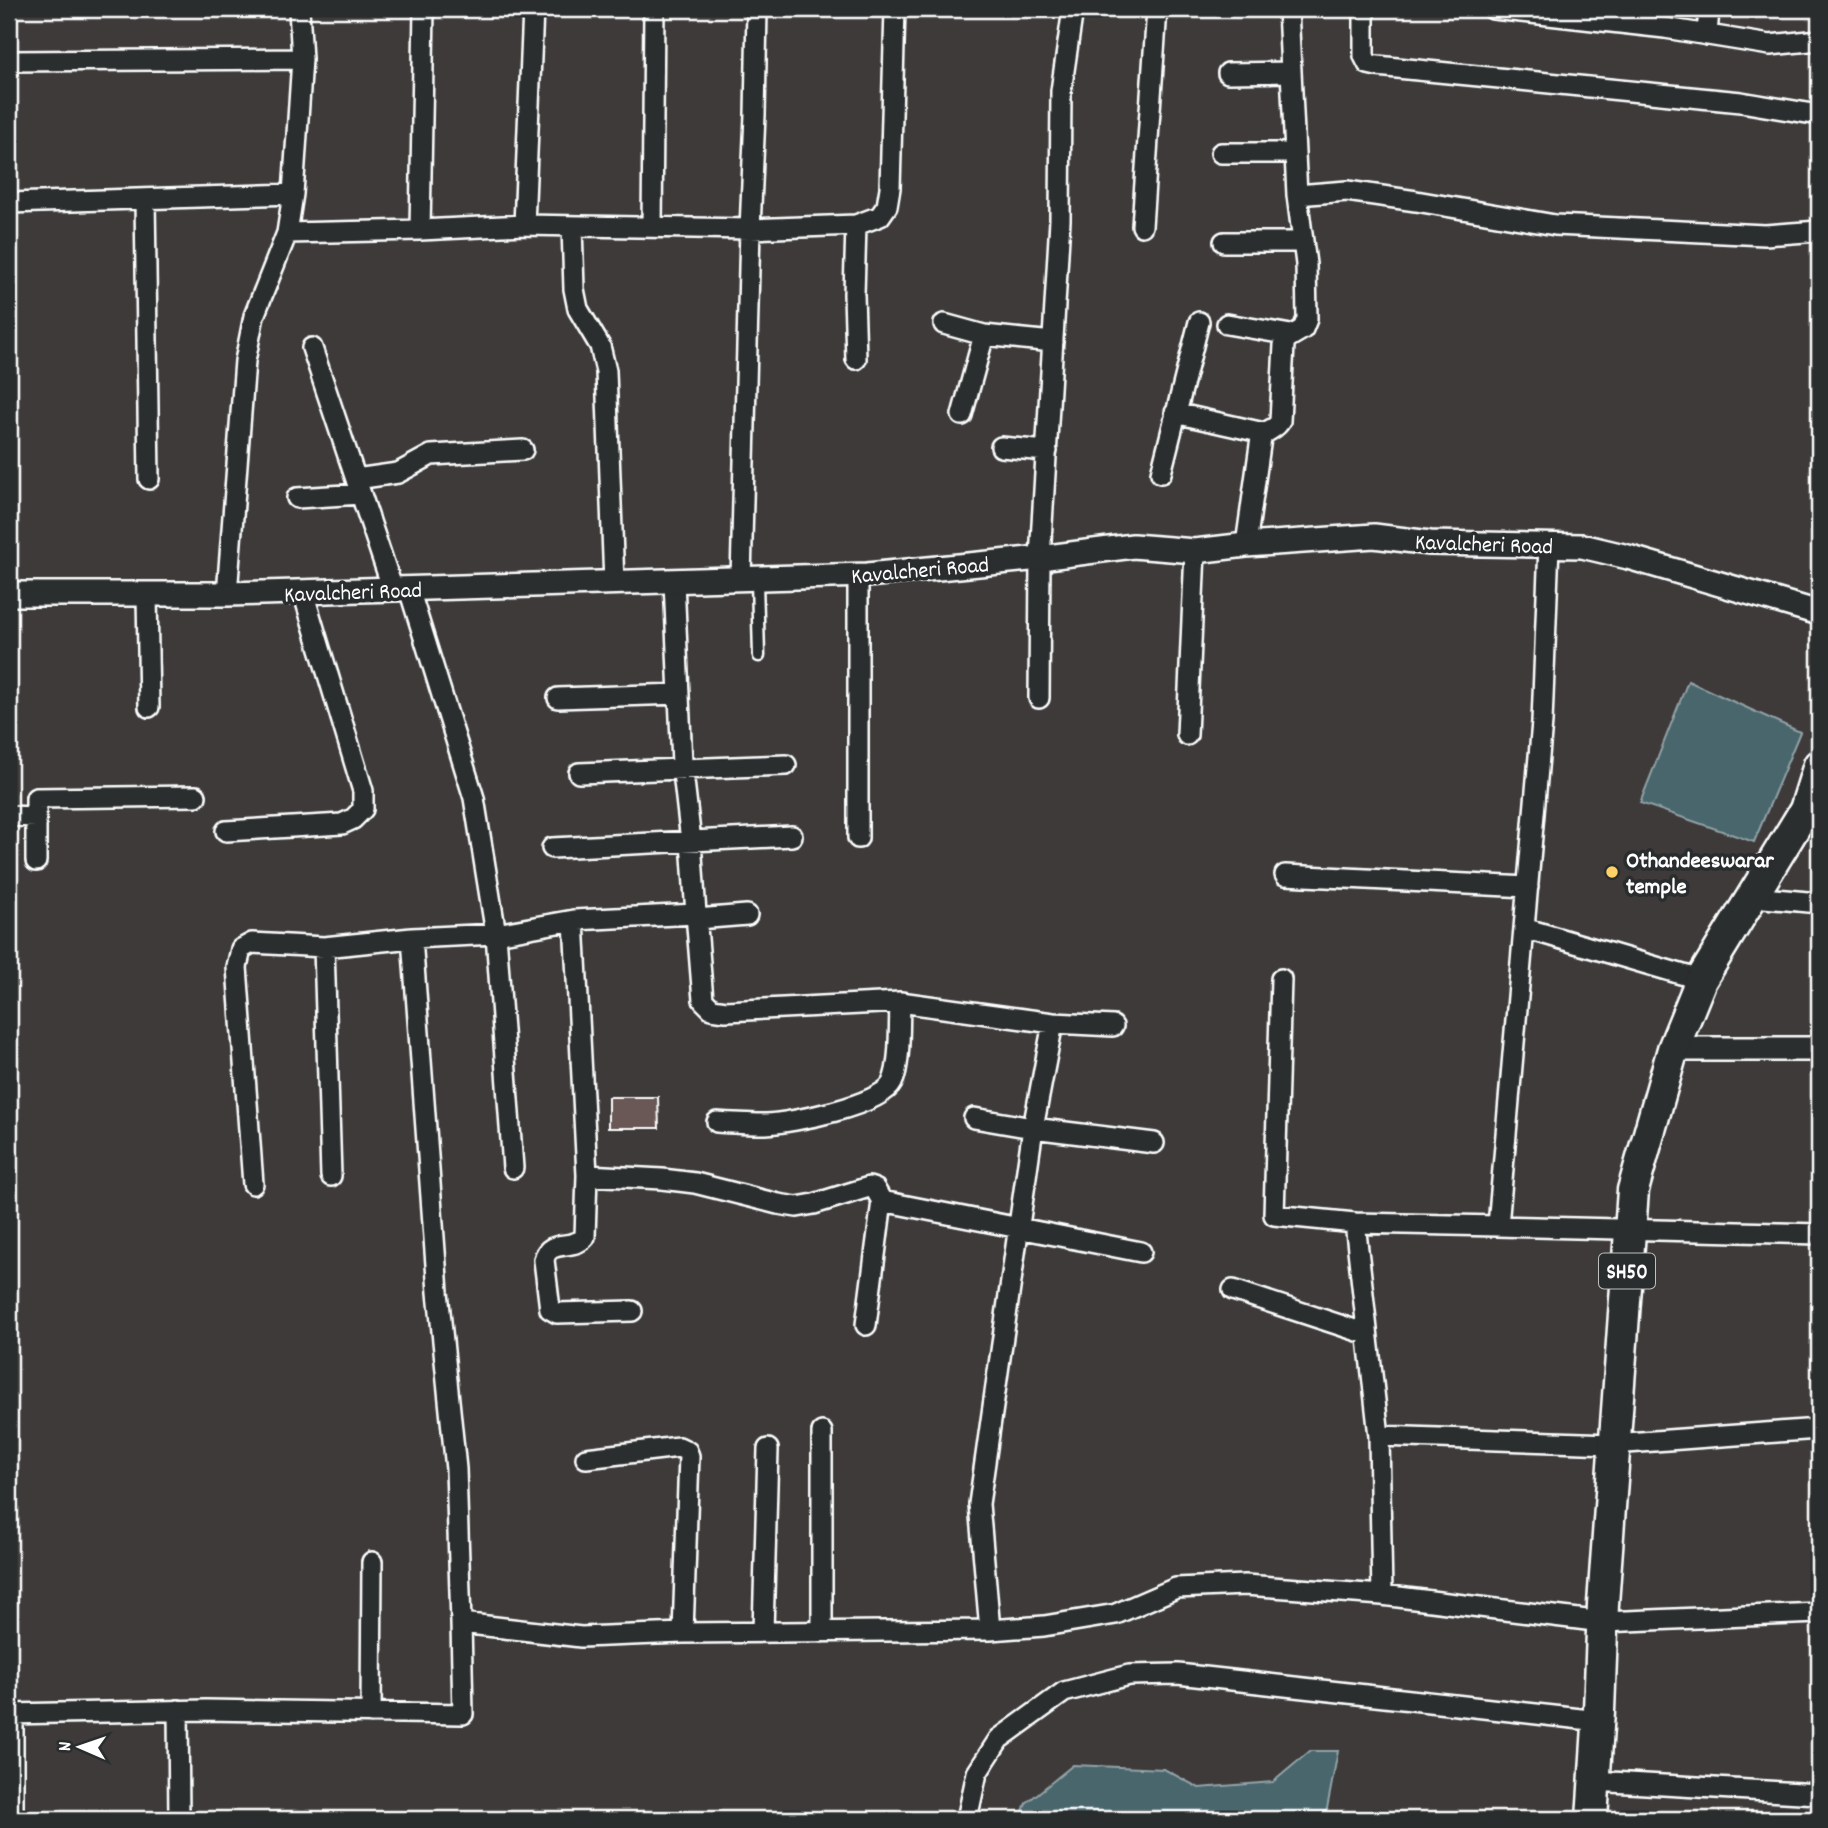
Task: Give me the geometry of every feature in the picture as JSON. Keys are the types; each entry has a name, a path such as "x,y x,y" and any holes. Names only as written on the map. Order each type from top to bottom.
{"main road":[{"name":"SH50","path":"1592,1819 1599,1721 1602,1604 1633,1190 1673,1049 1701,980 1805,810 1819,765"}],"street":[{"path":"227,594 245,361 254,316 287,233 293,194 302,59 299,9"},
{"path":"421,230 424,9"},
{"path":"524,225 533,9"},
{"path":"652,227 654,9"},
{"path":"749,579 750,229 757,9"},
{"path":"287,233 524,225 750,229 856,225 880,216 889,197 895,9"},
{"path":"1039,698 1041,558 1060,220 1060,91 1073,9"},
{"path":"1142,226 1157,9"},
{"path":"1175,413 1264,433 1274,429 1280,421 1284,345 1286,339 1303,329 1306,324 1306,264 1297,195 1288,9"},
{"path":"1493,9 1665,28 1770,45 1819,40"},
{"path":"1707,35 1709,9"},
{"path":"1364,16 1364,56 1368,64 1377,66 1741,102 1819,116"},
{"path":"9,61 302,59"},
{"path":"1228,73 1291,72"},
{"path":"1221,153 1295,153"},
{"path":"1297,195 1347,191 1555,225 1765,234 1819,232"},
{"path":"9,203 293,194"},
{"path":"145,199 149,479"},
{"path":"856,225 856,359"},
{"path":"572,226 574,289 578,309 600,346 606,371 614,583"},
{"path":"1224,242 1303,242"},
{"path":"1161,473 1199,322"},
{"path":"944,324 984,335 1053,342"},
{"path":"1227,324 1291,335"},
{"path":"962,415 984,335"},
{"path":"312,348 358,486 401,590 474,798 496,934 513,1168"},
{"path":"1246,545 1264,433"},
{"path":"1000,447 1047,451"},
{"path":"297,498 358,486 398,473 431,455 523,450"},
{"name":"Kavalcheri Road","path":"9,594 227,594 858,576 1133,546 1195,551 1374,536 1430,543 1581,546 1628,557 1819,613"},
{"path":"1498,1226 1542,722 1549,545"},
{"path":"1187,734 1195,551"},
{"path":"858,576 858,838"},
{"path":"674,581 683,770 703,1000 712,1009 726,1011 900,1002 1053,1023 1112,1026"},
{"path":"226,831 342,824 353,819 363,809 363,792 303,592"},
{"path":"147,595 149,707"},
{"path":"558,698 679,694"},
{"path":"579,773 786,765"},
{"path":"36,862 36,798 196,796"},
{"path":"9,816 36,817"},
{"path":"552,848 792,836"},
{"path":"1286,875 1528,887"},
{"path":"1753,897 1819,903"},
{"path":"253,1184 237,967 241,948 252,943 324,947 412,938 496,934 574,920 747,915"},
{"path":"574,920 587,1175 585,1237 579,1242 550,1248 545,1252 550,1309 557,1313 632,1311"},
{"path":"1524,928 1701,980"},
{"path":"13,1819 11,1714 178,1710 463,1714 456,1469 438,1292 412,938"},
{"path":"324,947 331,1176"},
{"path":"1281,979 1274,1215 1355,1223 1819,1234"},
{"path":"718,1122 768,1124 813,1117 852,1106 882,1093 891,1085 896,1073 900,1002"},
{"path":"990,1630 979,1504 1032,1128 1053,1023"},
{"path":"1673,1049 1819,1049"},
{"path":"974,1118 1154,1143"},
{"path":"587,1175 695,1183 778,1205 797,1207 869,1187 875,1189 882,1201 866,1325"},
{"path":"882,1201 1141,1252"},
{"path":"1355,1223 1379,1436 1382,1595"},
{"path":"1233,1290 1367,1334"},
{"path":"1379,1436 1613,1444 1819,1429"},
{"path":"822,1432 822,1632"},
{"path":"586,1458 679,1447 687,1451 689,1456 683,1633"},
{"path":"763,1632 768,1449"},
{"path":"371,1713 372,1562"},
{"path":"461,1623 581,1637 683,1633 990,1630 1044,1626 1116,1614 1176,1588 1245,1586 1382,1595 1603,1622 1819,1613"},
{"path":"967,1819 977,1773 999,1739 1064,1692 1129,1675 1178,1674 1599,1721"},
{"path":"178,1710 179,1819"},
{"path":"1594,1781 1819,1794"}],"lane":[{"path":"749,579 759,656"}],"water":[{"path":"1688,681 1800,732 1754,842 1640,803"},
{"path":"1310,1751 1338,1751 1325,1819 1020,1819 1026,1803 1073,1765 1164,1769 1199,1788 1273,1782"}],"building":[{"path":"608,1097 658,1097 659,1128 608,1128"}],"place":[{"name":"Othandeeswarar temple","path":"1612,872"}]}
